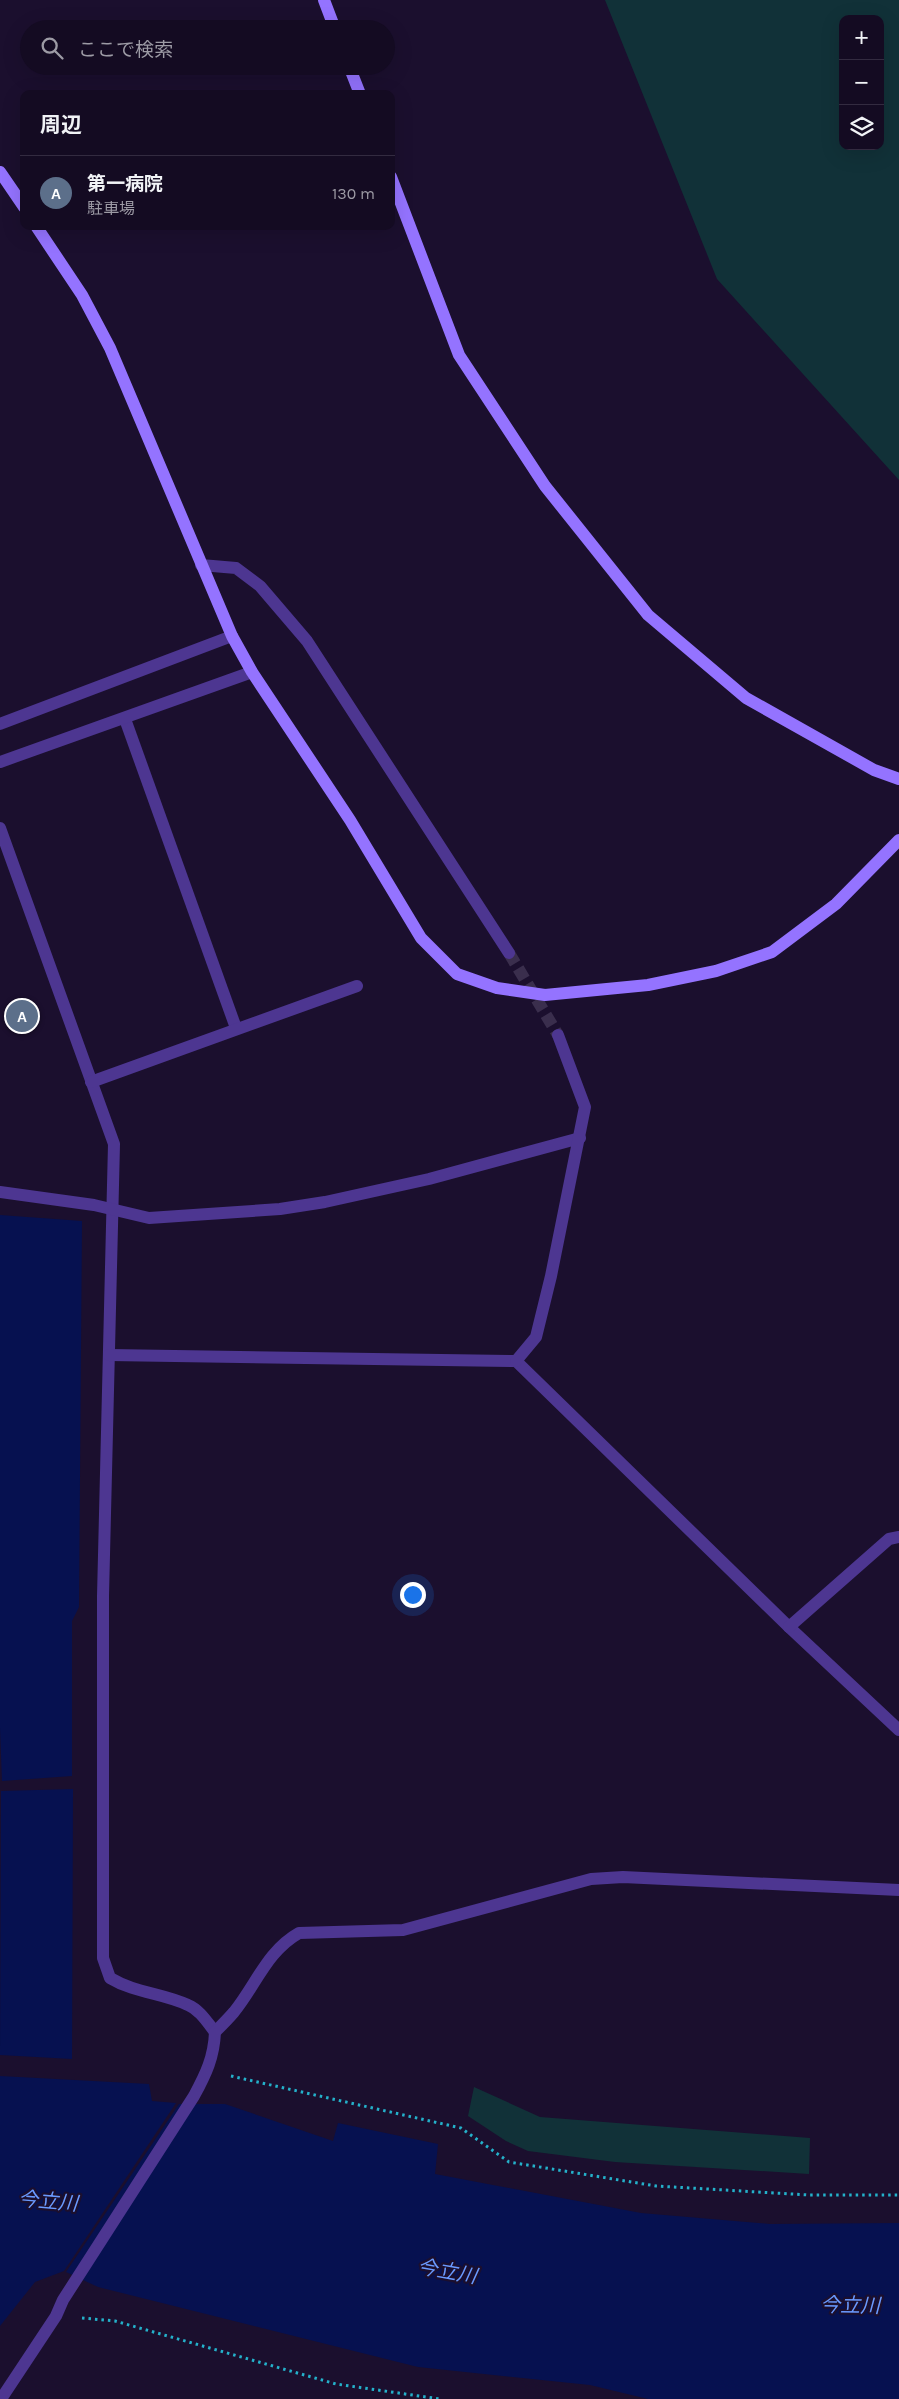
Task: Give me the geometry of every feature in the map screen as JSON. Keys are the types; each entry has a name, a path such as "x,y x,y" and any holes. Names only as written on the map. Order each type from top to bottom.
{"street":[{"path":"324,0 332,20"},
{"path":"353,75 358,90"},
{"path":"0,172 20,201"},
{"path":"395,187 459,354 544,486 648,615 746,698 874,770 899,779"},
{"path":"39,230 82,295 110,348 232,636 252,672 350,820 421,938 456,974 497,988 546,995 648,985 716,972 772,952 836,904 899,840"},
{"path":"201,565 236,568 260,586 307,641 509,953"},
{"path":"0,724 232,636"},
{"path":"0,762 252,672"},
{"path":"124,719 236,1028"},
{"path":"0,828 114,1144 103,1596 104,1958 110,1978 126,1987 188,2005 202,2014 215,2032 214,2052 208,2071 194,2096 63,2300 56,2316 1,2399"},
{"path":"91,1082 236,1028 357,986"},
{"path":"516,1361 536,1337 580,1138 585,1107 558,1035"},
{"path":"0,1192 112,1209 149,1218 298,1207 429,1179 580,1138"},
{"path":"109,1355 516,1361 788,1627 899,1730"},
{"path":"788,1627 889,1539 899,1537"},
{"path":"215,2032 234,2012 265,1964 286,1940 299,1933 403,1930 591,1879 624,1877 899,1890"}],"path":[{"path":"208,2071 461,2128 509,2162 656,2186 809,2195 899,2195"},
{"path":"56,2316 114,2321 336,2384 440,2399"}],"green space":[{"path":"605,0 899,0 899,480 717,279"},
{"path":"474,2087 540,2117 810,2138 809,2174 615,2162 528,2151 506,2141 468,2116"}],"water":[{"path":"0,1215 82,1221 79,1607 72,1621 72,1776 2,1781 0,1728"},
{"path":"73,1789 72,2059 0,2055 1,1791"},
{"name":"今立川","path":"0,2076 149,2084 152,2101 176,2103 64,2271 35,2282 0,2326"},
{"name":"今立川","path":"179,2104 225,2104 333,2141 338,2123 438,2144 435,2174 641,2213 770,2224 899,2223 899,2399 648,2399 590,2385 418,2367 98,2287 66,2272"}],"tunnel":[{"path":"509,953 558,1035"}],"place":[{"name":"第一病院","path":"22,1016"}]}
